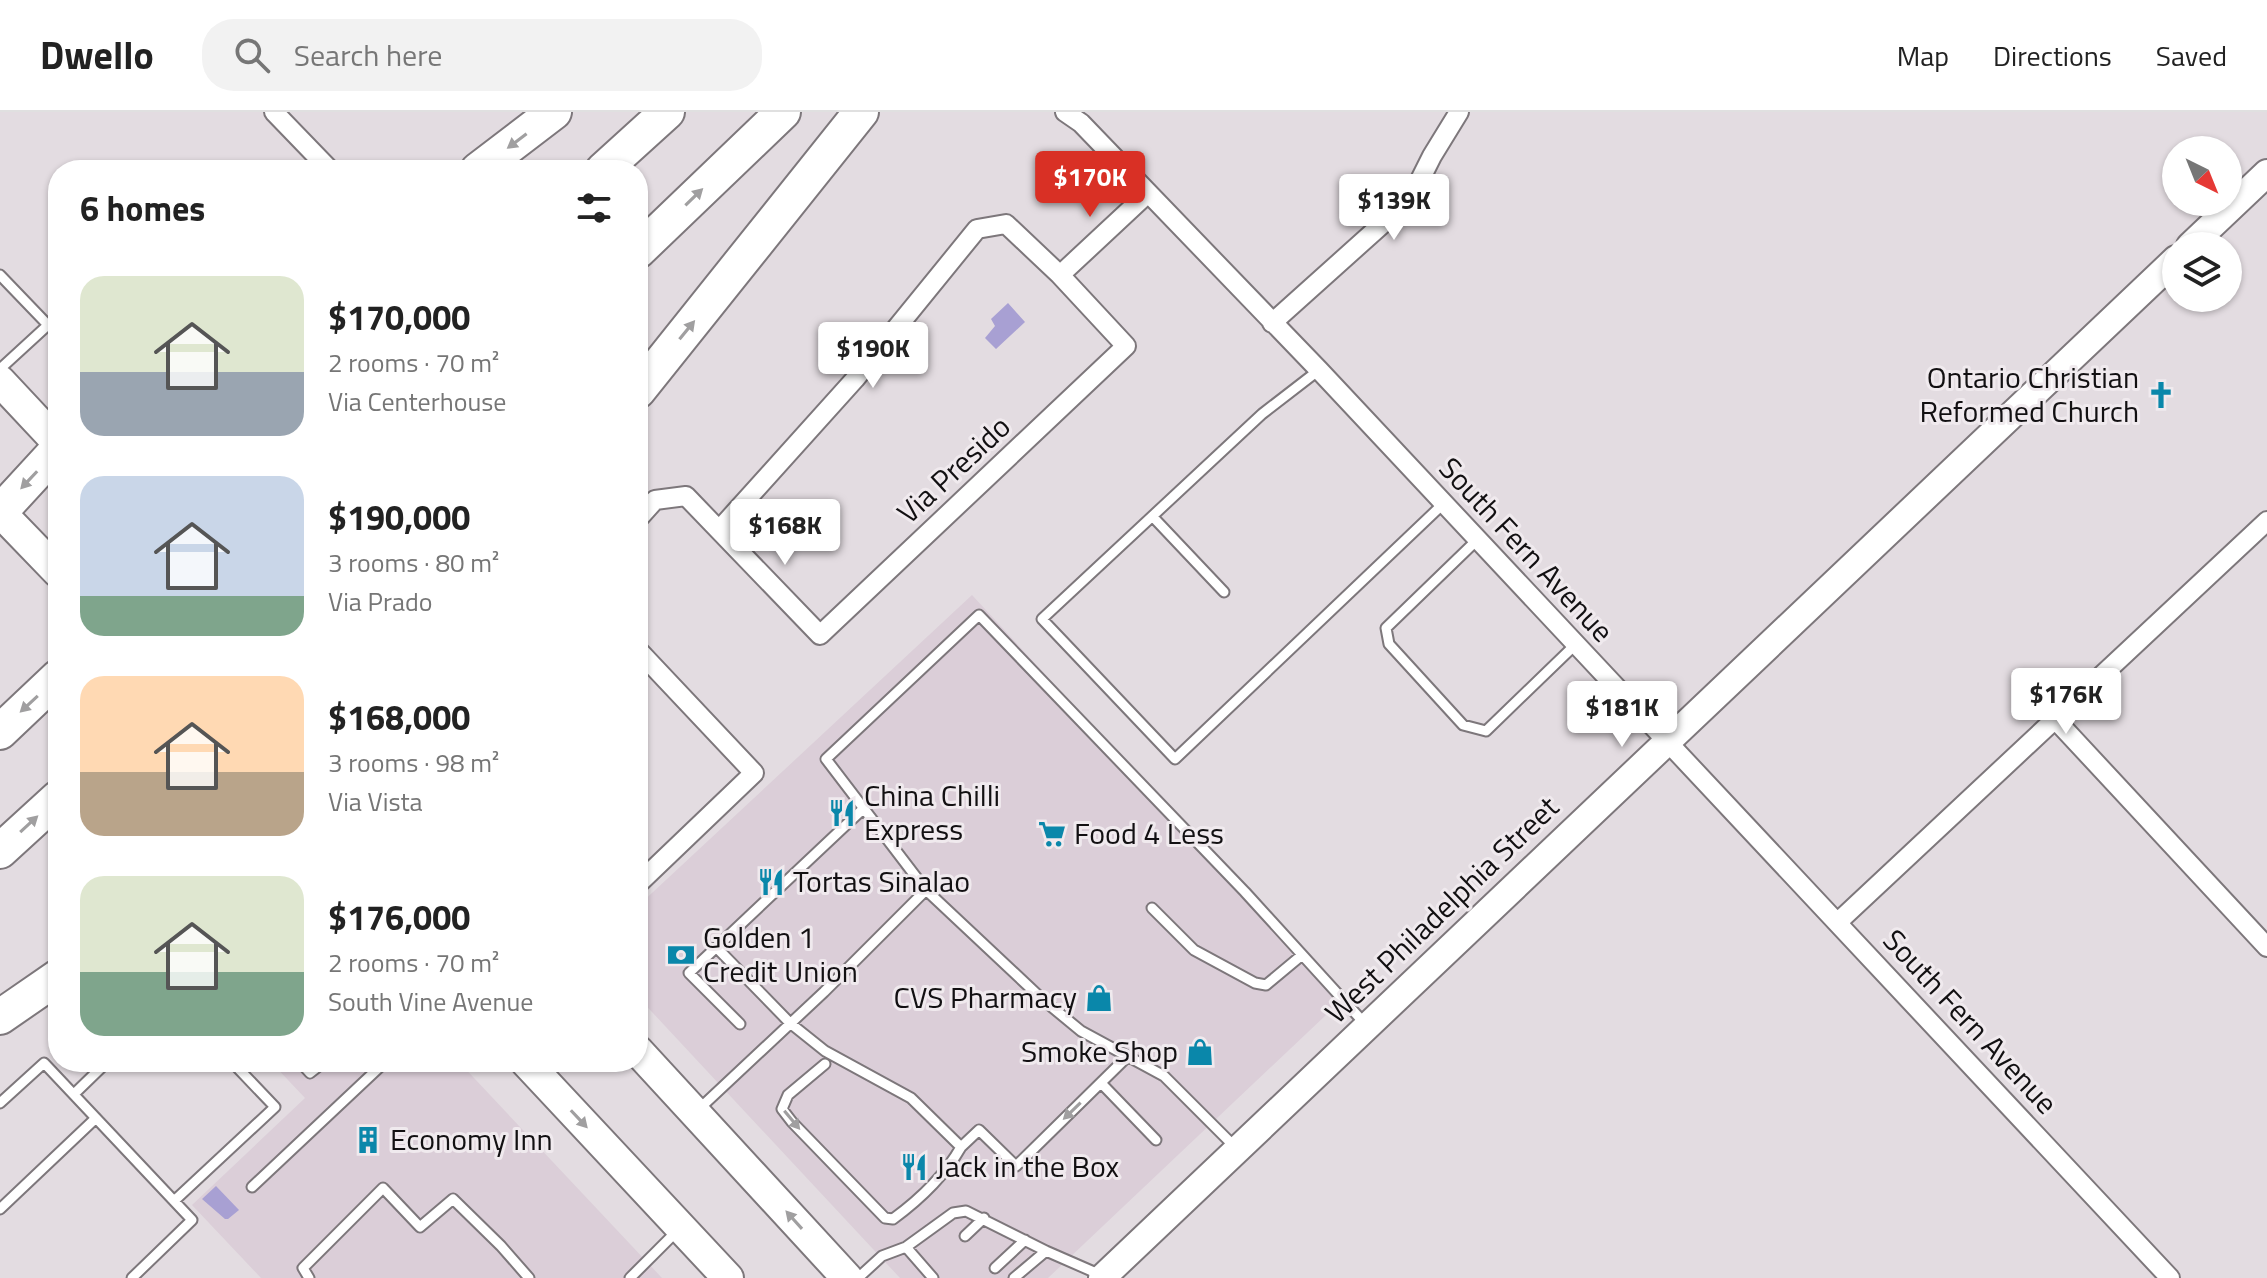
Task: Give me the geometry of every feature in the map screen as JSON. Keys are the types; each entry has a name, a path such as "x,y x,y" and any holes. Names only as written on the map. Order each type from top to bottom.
{"highway":[{"path":"491,160 554,112"},
{"path":"614,160 667,112"},
{"path":"648,241 783,112"},
{"path":"648,378 861,112"},
{"path":"0,512 48,457"},
{"path":"0,732 48,686"},
{"path":"0,851 48,807"},
{"path":"0,1017 48,984"}],"main road":[{"path":"2205,232 2267,173"},
{"name":"West Philadelphia Street","path":"1110,1273 2162,272"},
{"path":"0,381 48,435"},
{"path":"0,512 48,562"},
{"path":"648,1062 847,1278"},
{"path":"535,1072 726,1275"}],"street":[{"path":"274,112 320,160"},
{"name":"South Fern Avenue","path":"1065,112 1081,123 1319,370 2170,1278"},
{"path":"1272,323 1398,210 1418,184 1459,112"},
{"path":"648,508 655,500 686,496 720,529 855,379 977,229 1006,224 1060,275 1148,193"},
{"name":"Via Presido","path":"720,529 820,635 1126,346 1060,275"},
{"path":"1838,922 2267,521"},
{"path":"648,661 754,773 648,868"},
{"path":"2054,718 2267,947"}],"lane":[{"path":"0,275 48,325 0,369"},
{"path":"1319,370 1262,414 1042,619 1175,759 1443,504"},
{"path":"1153,517 1224,592"},
{"path":"1477,540 1386,628 1389,644 1463,725 1486,731 1576,644"},
{"path":"1237,1149 1164,1076 1081,1031 1041,998 926,890 826,759 979,615 1245,892 1367,1026"},
{"path":"740,1024 689,973 864,808"},
{"path":"695,1112 926,890"},
{"path":"1152,908 1194,950 1255,983 1266,985 1302,955"},
{"path":"716,947 790,1023 825,1051 911,1098 961,1147"},
{"path":"825,1064 788,1095 782,1109 885,1218 893,1219 950,1166 961,1147 979,1130 1016,1166 1128,1056"},
{"path":"0,1103 44,1063 48,1067"},
{"path":"53,1072 192,1220 132,1278"},
{"path":"74,1094 97,1072"},
{"path":"174,1201 275,1107 242,1072"},
{"path":"252,1187 374,1072"},
{"path":"1101,1083 1156,1140"},
{"path":"0,1209 96,1118"},
{"path":"309,1278 303,1268 383,1188 420,1227 453,1199 529,1278"},
{"path":"858,1278 882,1256 906,1247 953,1213 966,1211 1046,1251 1110,1273"},
{"path":"965,1236 984,1218"},
{"path":"630,1278 681,1227"},
{"path":"995,1268 1025,1240"},
{"path":"906,1247 930,1275 936,1263"},
{"path":"1014,1278 1046,1251"}],"shaded area":[{"path":"1008,303 1025,322 996,349 985,338 995,326 991,319"},
{"path":"972,595 1344,998 1048,1278 900,1278 648,1008 648,897"},
{"path":"280,1072 468,1072 662,1278 261,1278 192,1205 305,1098"},
{"path":"216,1186 239,1210 228,1219 202,1199"}],"place":[{"name":"Ontario Christian Reformed Church","path":"2161,395"},
{"name":"China Chilli Express","path":"842,813"},
{"name":"Food 4 Less","path":"1052,834"},
{"name":"Tortas Sinalao","path":"771,882"},
{"name":"Golden 1 Credit Union","path":"681,955"},
{"name":"CVS Pharmacy","path":"1099,998"},
{"name":"Smoke Shop","path":"1200,1052"},
{"name":"Economy Inn","path":"368,1140"},
{"name":"Jack in the Box","path":"914,1167"}]}
